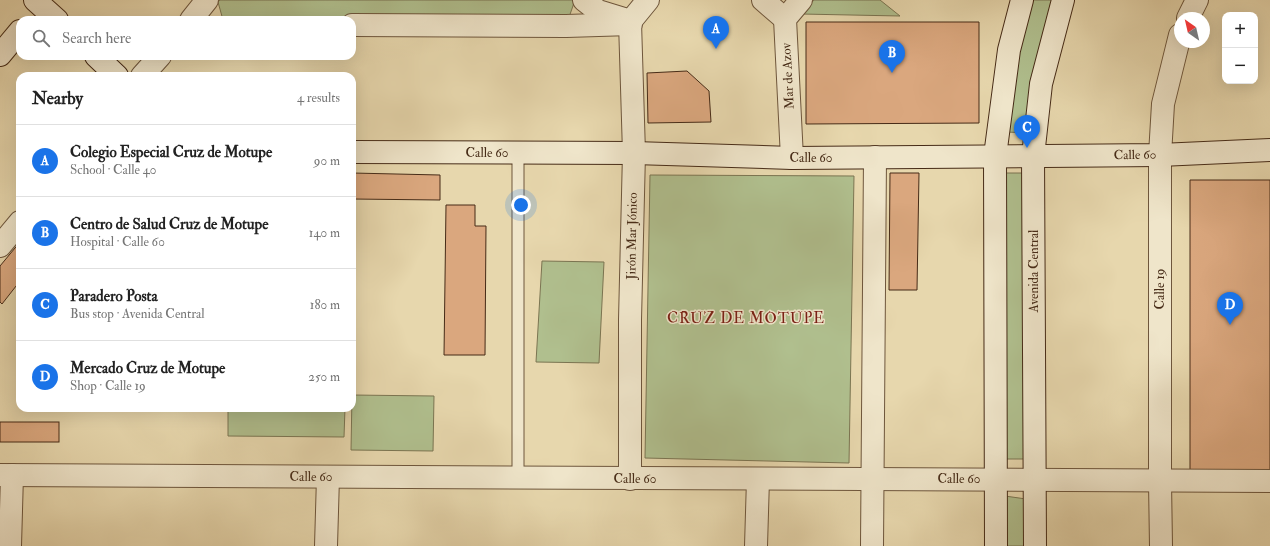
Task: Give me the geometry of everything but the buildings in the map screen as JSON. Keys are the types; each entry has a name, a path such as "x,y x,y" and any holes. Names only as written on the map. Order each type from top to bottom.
{"street":[{"path":"194,16 208,0"},
{"path":"584,0 598,11 631,23"},
{"path":"631,23 648,0"},
{"path":"763,0 785,19 801,0"},
{"path":"996,546 995,156 1008,50 1022,0"},
{"name":"Avenida Central","path":"1035,546 1036,480 1033,156 1041,84 1063,0"},
{"path":"1191,12 1197,0"},
{"path":"38,6 52,16"},
{"name":"Mar de Azov","path":"785,19 792,158"},
{"path":"356,25 566,26 631,23"},
{"name":"Jirón Mar Jónico","path":"630,479 630,320 634,153 631,23"},
{"path":"0,55 16,36"},
{"name":"Calle 19","path":"1161,546 1160,155 1163,104 1177,48"},
{"path":"100,60 113,72"},
{"path":"146,72 156,60"},
{"name":"Calle 60","path":"356,152 634,153 714,157 792,158 1160,155 1270,150"},
{"path":"872,546 876,157"},
{"path":"0,246 16,227"},
{"path":"6,475 10,546"},
{"name":"Calle 60","path":"6,475 1270,481"},
{"path":"326,546 328,477"},
{"path":"756,546 758,479"}],"lane":[{"path":"518,153 518,478"}],"green space":[{"path":"220,0 575,0 566,26 356,20 356,16 222,16 218,2"},
{"path":"814,0 880,0 900,16 801,14"},
{"path":"1028,0 1054,0 1047,17 1031,133 1006,132"},
{"path":"1004,173 1027,173 1025,459 1004,459"},
{"path":"650,175 854,176 849,463 645,458"},
{"path":"542,261 604,262 599,363 536,362"},
{"path":"356,395 434,396 433,451 351,450 352,412 356,412"},
{"path":"228,412 345,412 344,437 228,436"},
{"path":"1005,496 1026,499 1026,546 1005,546"}],"place":[{"name":"Colegio Especial Cruz de Motupe","path":"716,49"},
{"name":"Centro de Salud Cruz de Motupe","path":"892,73"},
{"name":"Paradero Posta","path":"1027,148"},
{"name":"Mercado Cruz de Motupe","path":"1230,325"}],"district":[{"name":"CRUZ DE MOTUPE","path":"746,318"}]}
